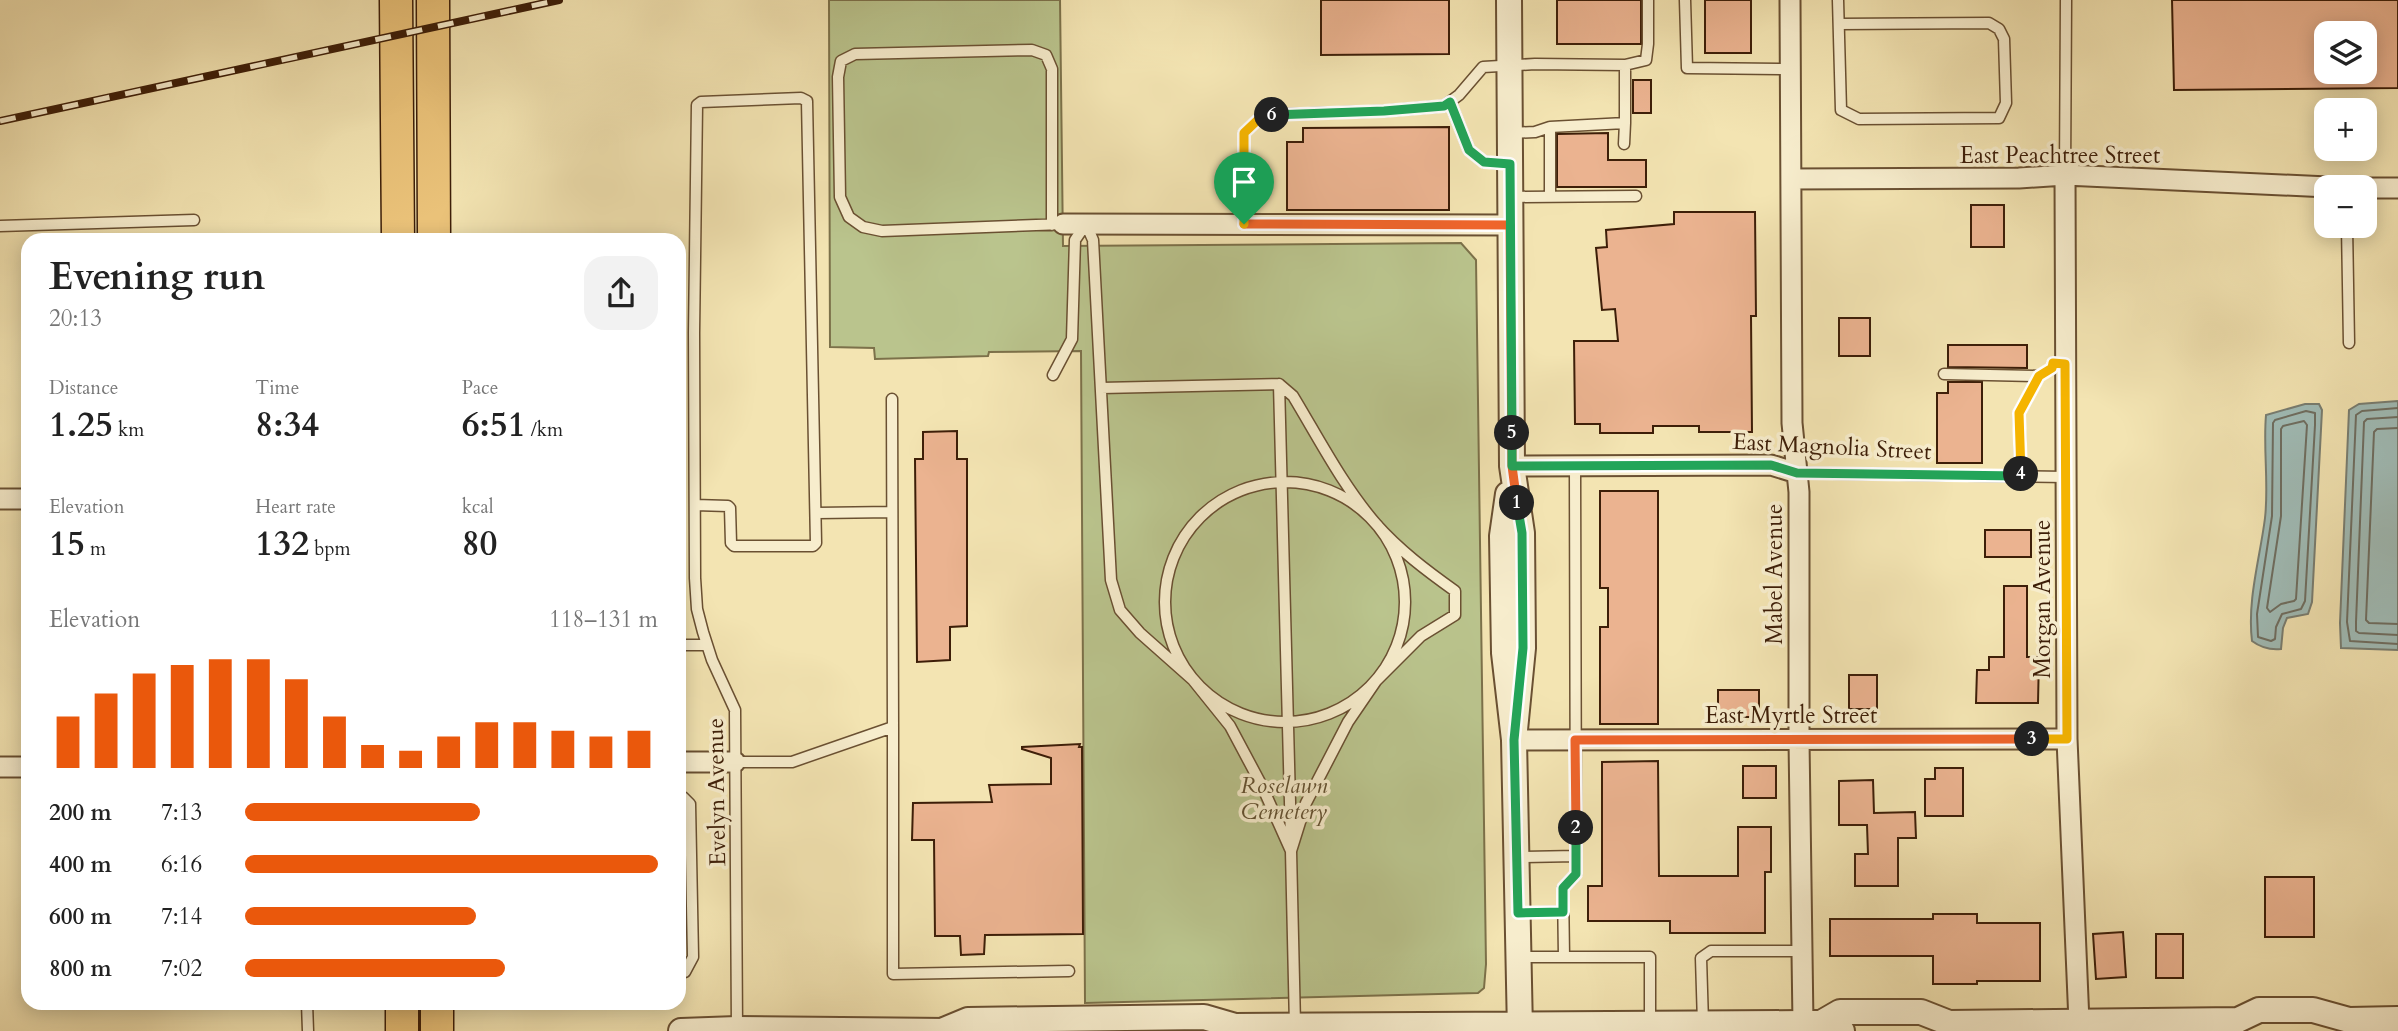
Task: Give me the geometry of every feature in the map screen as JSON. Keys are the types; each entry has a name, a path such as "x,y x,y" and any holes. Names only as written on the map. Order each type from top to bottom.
{"main road":[{"path":"396,0 398,233"},
{"path":"433,0 434,233"},
{"path":"402,1010 402,1031"},
{"path":"437,1010 438,1031"}],"street":[{"path":"1509,0 1512,466 1502,536 1504,653 1514,740 1520,1028"},
{"name":"Mabel Avenue","path":"1790,0 1792,423 1799,492 1801,951 1822,1025"},
{"name":"East Peachtree Street","path":"1791,179 2019,178 2065,175 2314,186"},
{"name":"Morgan Avenue","path":"2065,175 2067,739 2079,1022"},
{"path":"2377,188 2398,188"},
{"path":"1058,225 1510,225"},
{"name":"East Magnolia Street","path":"1512,466 1771,465 1797,473"},
{"path":"0,499 21,499"},
{"name":"East Myrtle Street","path":"1514,740 2067,739"},
{"path":"686,762 735,762"},
{"path":"0,768 21,767"},
{"path":"681,1031 945,1030 968,1020 1203,1017 1229,1029 1296,1026 1520,1028 1703,1023 1822,1025 1840,1012 1921,1012 1938,1027 2012,1027 2079,1022 2247,1026 2259,1010 2314,1010 2349,1025"},
{"path":"2317,1031 2398,1019"}],"lane":[{"path":"1244,224 1244,133 1263,115 1444,106 1459,95 1483,67 1625,65 1646,60 1648,0"},
{"path":"1685,0 1687,68 1790,69"},
{"path":"1838,0 1841,110 1859,119 1999,118 2004,111 2004,38 1999,30 1989,23 1839,24"},
{"path":"2065,175 2066,0"},
{"path":"1032,50 1046,55 1052,69 1058,225 882,231 863,227 849,217 840,197 838,77 841,61 855,54 1032,50"},
{"path":"1624,144 1625,65"},
{"name":"Evelyn Avenue","path":"738,1030 735,710 707,645 696,599 696,139 697,105 701,102 801,98 807,101 817,513"},
{"path":"1450,102 1469,150 1484,162 1510,164"},
{"path":"1510,133 1535,132 1550,127 1625,123"},
{"path":"1550,127 1550,196"},
{"path":"1510,197 1636,196"},
{"path":"0,226 194,220"},
{"path":"1053,375 1072,339 1075,240 1086,224"},
{"path":"1086,224 1093,240 1111,580 1121,610 1140,633 1193,680 1220,704 1253,718 1288,722 1321,717 1351,703 1421,636 1455,615 1455,591 1421,566 1350,501 1318,487 1282,482 1244,489 1210,508 1184,536 1168,572 1164,610 1173,647 1193,680 1230,726 1262,786 1291,851"},
{"path":"2347,238 2349,343"},
{"path":"2021,476 2019,413 2039,376 2052,368 2053,363 2065,364"},
{"path":"1944,374 2039,376"},
{"path":"1101,388 1279,384 1293,396 1354,496 1395,554 1405,586 1404,620 1395,652 1348,722 1306,803 1291,851"},
{"path":"1279,384 1296,1026"},
{"path":"892,399 893,974 1069,971"},
{"path":"1564,957 1563,888 1576,874 1575,466"},
{"name":"East Magnolia Street","path":"1797,473 2066,477"},
{"path":"695,505 730,508 731,543 734,546 813,546 817,543 817,513 892,512"},
{"path":"686,645 707,645"},
{"path":"735,762 792,762 893,727"},
{"path":"686,800 690,804 694,957 686,970"},
{"path":"1517,857 1576,856"},
{"path":"1518,913 1563,912"},
{"path":"1703,1023 1701,958 1712,951 1801,951"},
{"path":"1519,957 1650,957 1638,1026"},
{"path":"307,1010 308,1031"}],"green space":[{"name":"Roselawn Cemetery","path":"829,0 1060,0 1063,246 1461,243 1476,260 1486,964 1484,988 1478,993 1085,1003 1081,351 989,352 988,356 875,359 874,348 830,347"}],"water":[{"path":"2398,401 2398,650 2341,648 2349,410 2359,404"},
{"path":"2305,404 2319,404 2322,410 2312,602 2308,614 2287,618 2281,649 2270,648 2252,641 2251,626 2266,505 2266,415"}],"building":[{"path":"1321,0 1449,0 1449,54 1321,55"},
{"path":"1557,0 1641,0 1641,44 1557,44"},
{"path":"1705,0 1751,0 1751,53 1705,53"},
{"path":"2172,0 2398,0 2398,88 2174,90"},
{"path":"1633,80 1651,80 1651,113 1633,113"},
{"path":"1449,127 1449,210 1287,210 1287,142 1303,142 1303,128"},
{"path":"1608,133 1608,160 1646,160 1646,187 1557,187 1557,134"},
{"path":"1971,205 2004,205 2004,247 1971,247"},
{"path":"1674,212 1755,212 1756,316 1751,316 1752,432 1699,432 1699,426 1653,426 1653,433 1600,433 1600,424 1575,424 1574,341 1618,341 1615,309 1602,310 1596,248 1607,247 1606,230 1674,224"},
{"path":"1839,318 1870,318 1870,356 1839,356"},
{"path":"1948,345 2027,345 2027,368 1948,367"},
{"path":"1948,382 1982,382 1982,463 1937,463 1937,393 1948,393"},
{"path":"957,431 957,459 967,459 967,626 950,627 950,660 917,662 915,459 923,459 923,432"},
{"path":"1600,491 1658,491 1658,724 1600,724 1600,627 1608,627 1608,588 1600,588"},
{"path":"1985,530 2031,530 2031,557 1985,557"},
{"path":"2004,586 2027,586 2027,657 2039,657 2038,703 1976,703 1977,670 1989,670 1989,657 2004,657"},
{"path":"1849,675 1877,675 1877,709 1849,709"},
{"path":"1718,690 1759,690 1759,717 1718,717"},
{"path":"1080,744 1083,934 985,935 984,954 961,955 960,936 935,936 934,840 912,840 913,803 992,802 989,785 1051,784 1051,758 1022,747"},
{"path":"1658,761 1659,876 1738,876 1738,827 1771,827 1771,872 1765,872 1765,933 1670,933 1670,921 1588,921 1588,886 1602,886 1602,762"},
{"path":"1743,766 1776,766 1776,798 1743,798"},
{"path":"1935,768 1963,768 1963,816 1925,816 1925,779 1935,779"},
{"path":"1873,780 1874,813 1915,812 1916,838 1898,838 1898,886 1855,886 1855,854 1868,854 1867,825 1839,825 1839,781"},
{"path":"2265,877 2314,877 2314,937 2265,937"},
{"path":"1933,914 1977,914 1977,923 2040,923 2040,981 1933,984 1933,956 1830,956 1830,919 1933,919"},
{"path":"2123,932 2126,977 2096,979 2093,934"},
{"path":"2156,934 2183,934 2183,978 2156,978"}],"railway":[{"path":"0,121 559,0"}],"route":[{"path":"1244,224 1244,133 1263,115 1384,111 1444,106 1450,102 1469,150 1484,162 1510,164 1512,466 1771,465 1797,473 2021,476 2019,413 2039,376 2052,368 2053,363 2065,364 2067,739 1575,740 1576,874 1563,888 1563,912 1518,913 1514,740 1523,648 1522,533 1512,466 1510,225 1244,224"}]}
